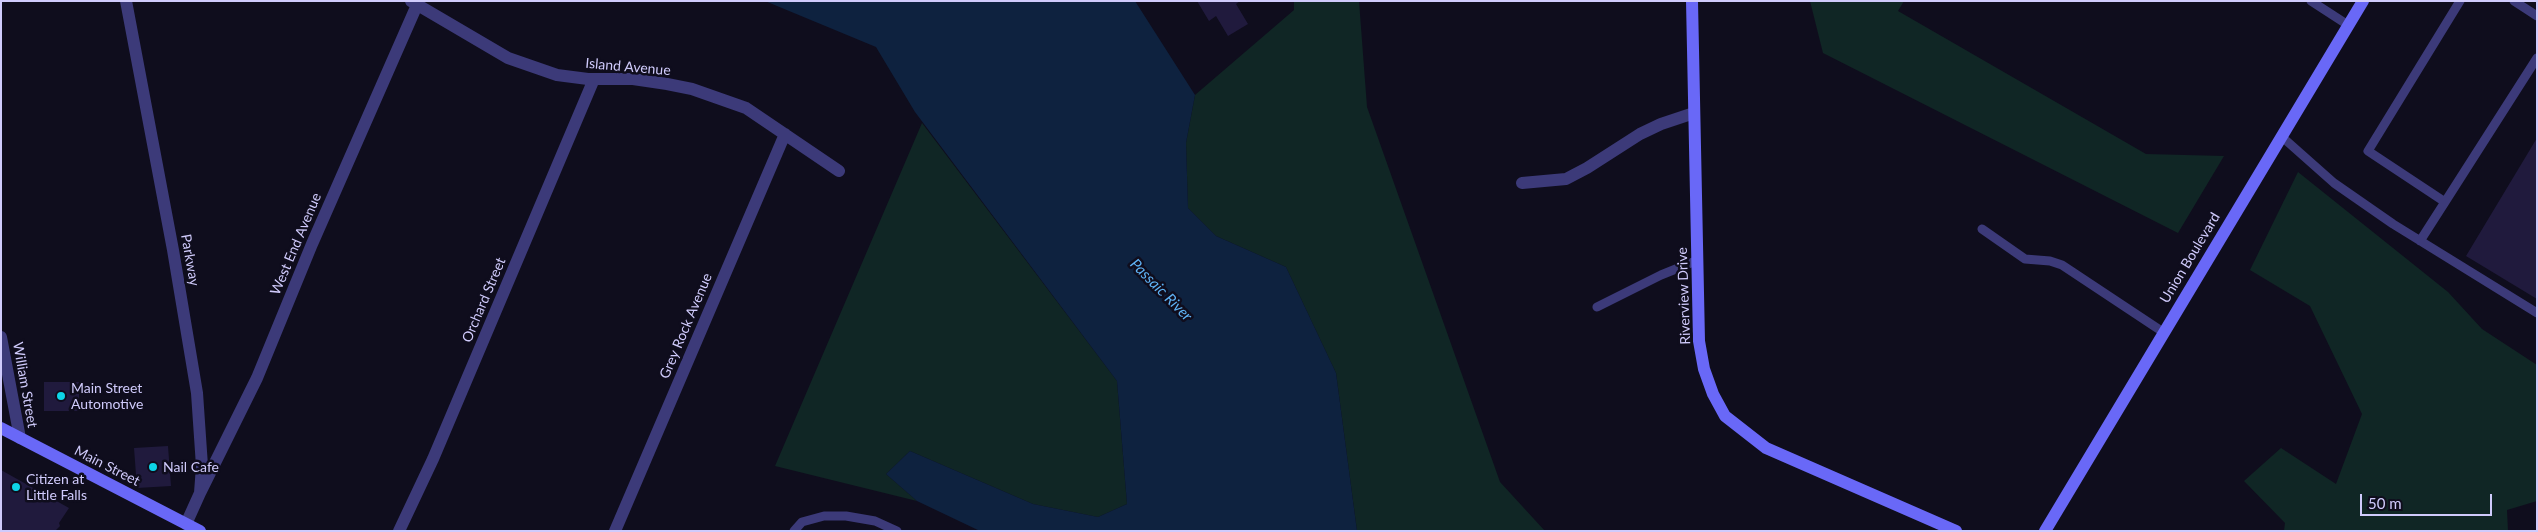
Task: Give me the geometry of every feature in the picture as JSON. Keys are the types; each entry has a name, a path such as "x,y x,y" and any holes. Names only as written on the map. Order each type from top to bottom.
{"main road":[{"name":"Riverview Drive","path":"1692,1 1699,341 1704,369 1713,394 1725,416 1766,448 1956,531"},
{"name":"Union Boulevard","path":"2045,531 2280,136 2363,1"},
{"name":"Main Street","path":"1,428 200,531"}],"street":[{"name":"Parkway","path":"126,1 173,250 197,393 202,466 200,493 186,524"},
{"name":"West End Avenue","path":"200,493 257,378 414,3"},
{"name":"Island Avenue","path":"414,3 508,58 557,75 594,80 633,80 692,89 746,108 838,171"},
{"name":"Orchard Street","path":"399,531 433,458 594,80"},
{"path":"1522,184 1566,179 1587,168 1640,134 1661,124 1694,113"},
{"name":"Grey Rock Avenue","path":"615,531 785,134"},
{"name":"William Street","path":"1,336 20,438"}],"lane":[{"path":"2311,1 2348,25"},
{"path":"2445,202 2368,150 2460,1"},
{"path":"2514,1 2537,16"},
{"path":"2420,241 2537,58"},
{"path":"2280,136 2334,184 2420,241 2537,313"},
{"path":"1982,229 2025,259 2050,261 2062,265 2163,332"},
{"path":"1597,307 1661,275 1698,260"},
{"path":"794,531 802,522 824,516 846,516 875,521 897,531"}],"green space":[{"path":"1294,1 1359,1 1367,107 1500,482 1545,531 1357,531 1336,373 1286,267 1216,236 1188,208 1186,143 1195,95 1294,10"},
{"path":"1810,1 1904,1 1898,11 2146,154 2224,156 2178,233 1823,53"},
{"path":"922,123 1117,381 1127,504 1098,517 1033,504 910,451 886,474 917,501 775,466"},
{"path":"2298,172 2448,292 2482,329 2537,365 2537,501 2507,510 2508,531 2284,531 2285,523 2244,481 2281,448 2336,484 2362,414 2310,306 2250,270"}],"water":[{"name":"Passaic River","path":"765,1 1135,1 1195,95 1186,143 1188,208 1216,236 1286,267 1336,373 1357,531 980,531 917,501 886,474 910,451 1033,504 1098,517 1127,504 1117,381 915,112 876,47"}],"building":[{"path":"1197,1 1240,1 1236,4 1248,24 1228,36 1216,16 1209,21"},
{"path":"2537,138 2537,299 2466,256"},
{"name":"Main Street Automotive","path":"44,382 79,382 79,411 44,411"},
{"name":"Nail Cafe","path":"168,446 171,486 137,488 134,448"},
{"name":"Citizen at Little Falls","path":"1,470 69,508 59,523 60,526 55,531 1,531"}],"place":[{"name":"Main Street Automotive","path":"61,396"},
{"name":"Nail Cafe","path":"153,467"},
{"name":"Citizen at Little Falls","path":"16,487"}]}
